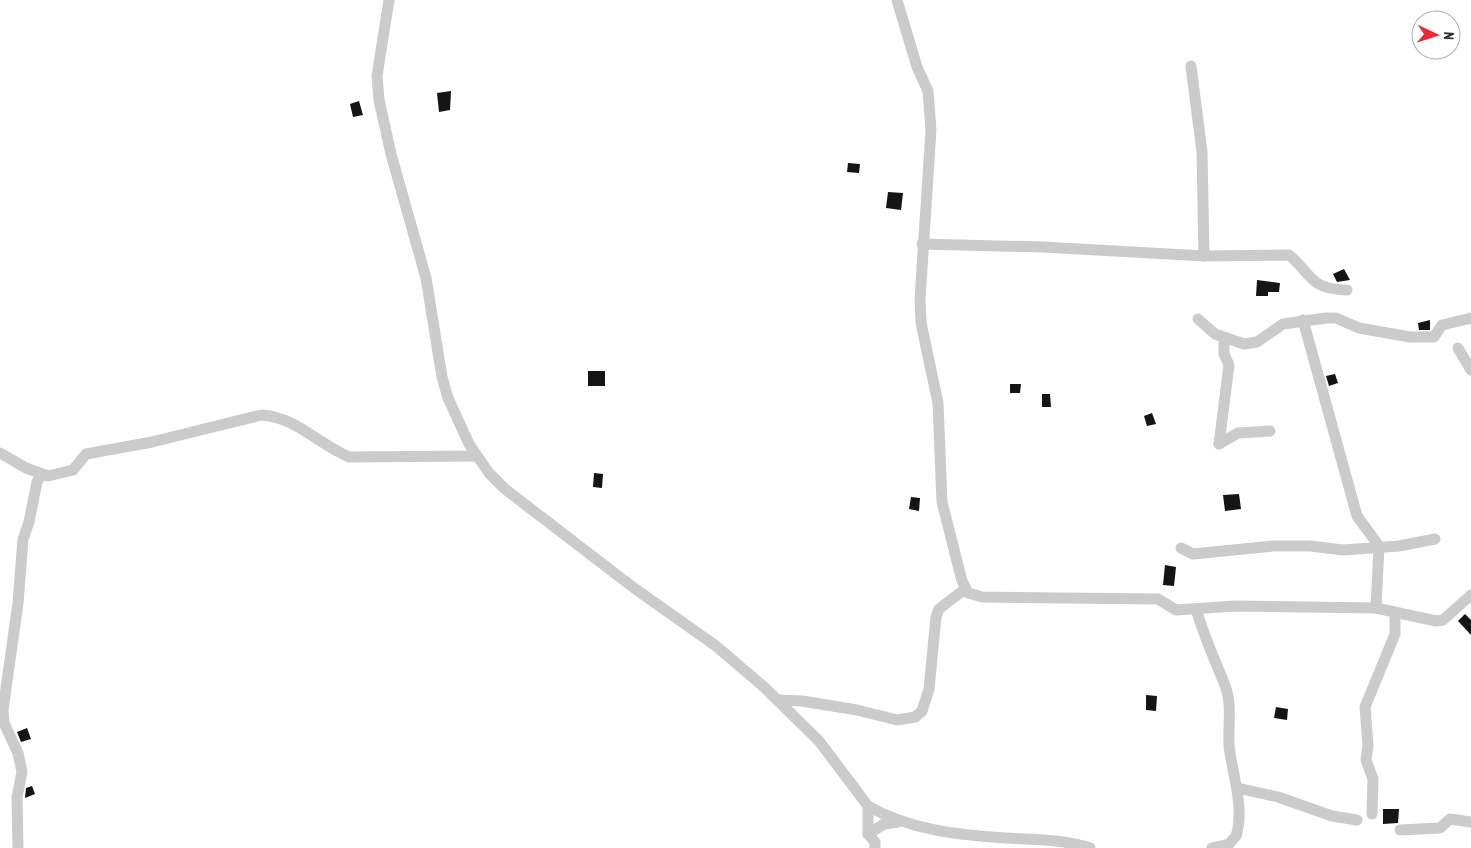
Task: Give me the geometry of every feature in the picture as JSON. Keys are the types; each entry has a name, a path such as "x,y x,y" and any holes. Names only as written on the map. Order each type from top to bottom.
{"street":[{"path":"389,0 377,76 378,100 391,154 426,278 448,398 457,422 476,456 489,473 512,494 634,588 716,646 778,700 831,754 846,779 868,806 898,822 949,833 1056,840 1090,848"},
{"path":"898,0 930,104 931,130 922,244 921,323 938,403 942,502 965,589 973,595 982,597 1158,599 1176,610 1236,606 1376,608 1428,621 1443,620 1471,595"},
{"path":"1191,66 1202,152 1204,256"},
{"path":"922,244 1035,246 1204,256 1288,254 1316,283 1329,289 1347,290"},
{"path":"1198,319 1215,334 1224,339 1244,344 1257,342 1283,324 1303,320 1336,318 1359,328 1410,337 1434,337 1442,325 1465,320 1471,327"},
{"path":"1303,320 1357,516 1379,546 1376,608"},
{"path":"1224,339 1224,354 1229,365 1219,444 1238,433 1270,431"},
{"path":"1458,348 1471,370"},
{"path":"1,456 41,475 74,470 86,454 152,442 261,415 274,416 288,421 333,450 349,457 476,456"},
{"path":"18,848 17,798 22,772 18,753 4,723 3,710 18,610 22,539 29,522 37,482 41,475"},
{"path":"1181,548 1193,554 1209,554 1273,546 1310,546 1343,550 1398,546 1435,539"},
{"path":"778,700 802,701 857,710 897,720 915,718 922,711 929,689 936,617 939,609 965,589"},
{"path":"1196,609 1230,704 1230,754 1237,788 1236,836 1229,844 1212,848"},
{"path":"1372,814 1373,788 1366,760 1368,745 1365,707 1395,634 1395,613"},
{"path":"1237,788 1278,798 1332,816 1357,820"},
{"path":"868,806 868,834 875,842 875,848"},
{"path":"1400,830 1440,828 1450,819 1471,822"},
{"path":"868,834 884,824 898,822"}],"building":[{"path":"451,91 450,110 439,112 437,93"},
{"path":"359,101 363,115 353,117 350,104"},
{"path":"848,163 860,164 859,173 847,172"},
{"path":"888,192 903,193 901,210 886,208"},
{"path":"1344,269 1350,280 1337,282 1333,274"},
{"path":"1257,280 1280,283 1279,292 1268,292 1268,296 1256,296"},
{"path":"1430,320 1430,330 1419,330 1418,323"},
{"path":"588,371 605,371 605,386 588,386"},
{"path":"1335,374 1338,383 1329,386 1326,376"},
{"path":"1010,384 1021,384 1020,393 1010,393"},
{"path":"1042,394 1050,394 1051,407 1042,407"},
{"path":"1152,413 1156,424 1147,426 1144,416"},
{"path":"594,473 603,474 602,488 593,487"},
{"path":"1239,494 1241,509 1225,511 1223,495"},
{"path":"911,497 920,498 919,511 909,509"},
{"path":"1165,565 1176,567 1174,586 1163,585"},
{"path":"1465,614 1471,620 1471,635 1458,621"},
{"path":"1146,695 1157,696 1156,711 1146,710"},
{"path":"1276,707 1288,709 1287,720 1274,718"},
{"path":"27,728 31,739 21,742 17,732"},
{"path":"32,786 35,794 25,798 26,788"},
{"path":"1383,809 1399,809 1398,823 1383,824"}]}
